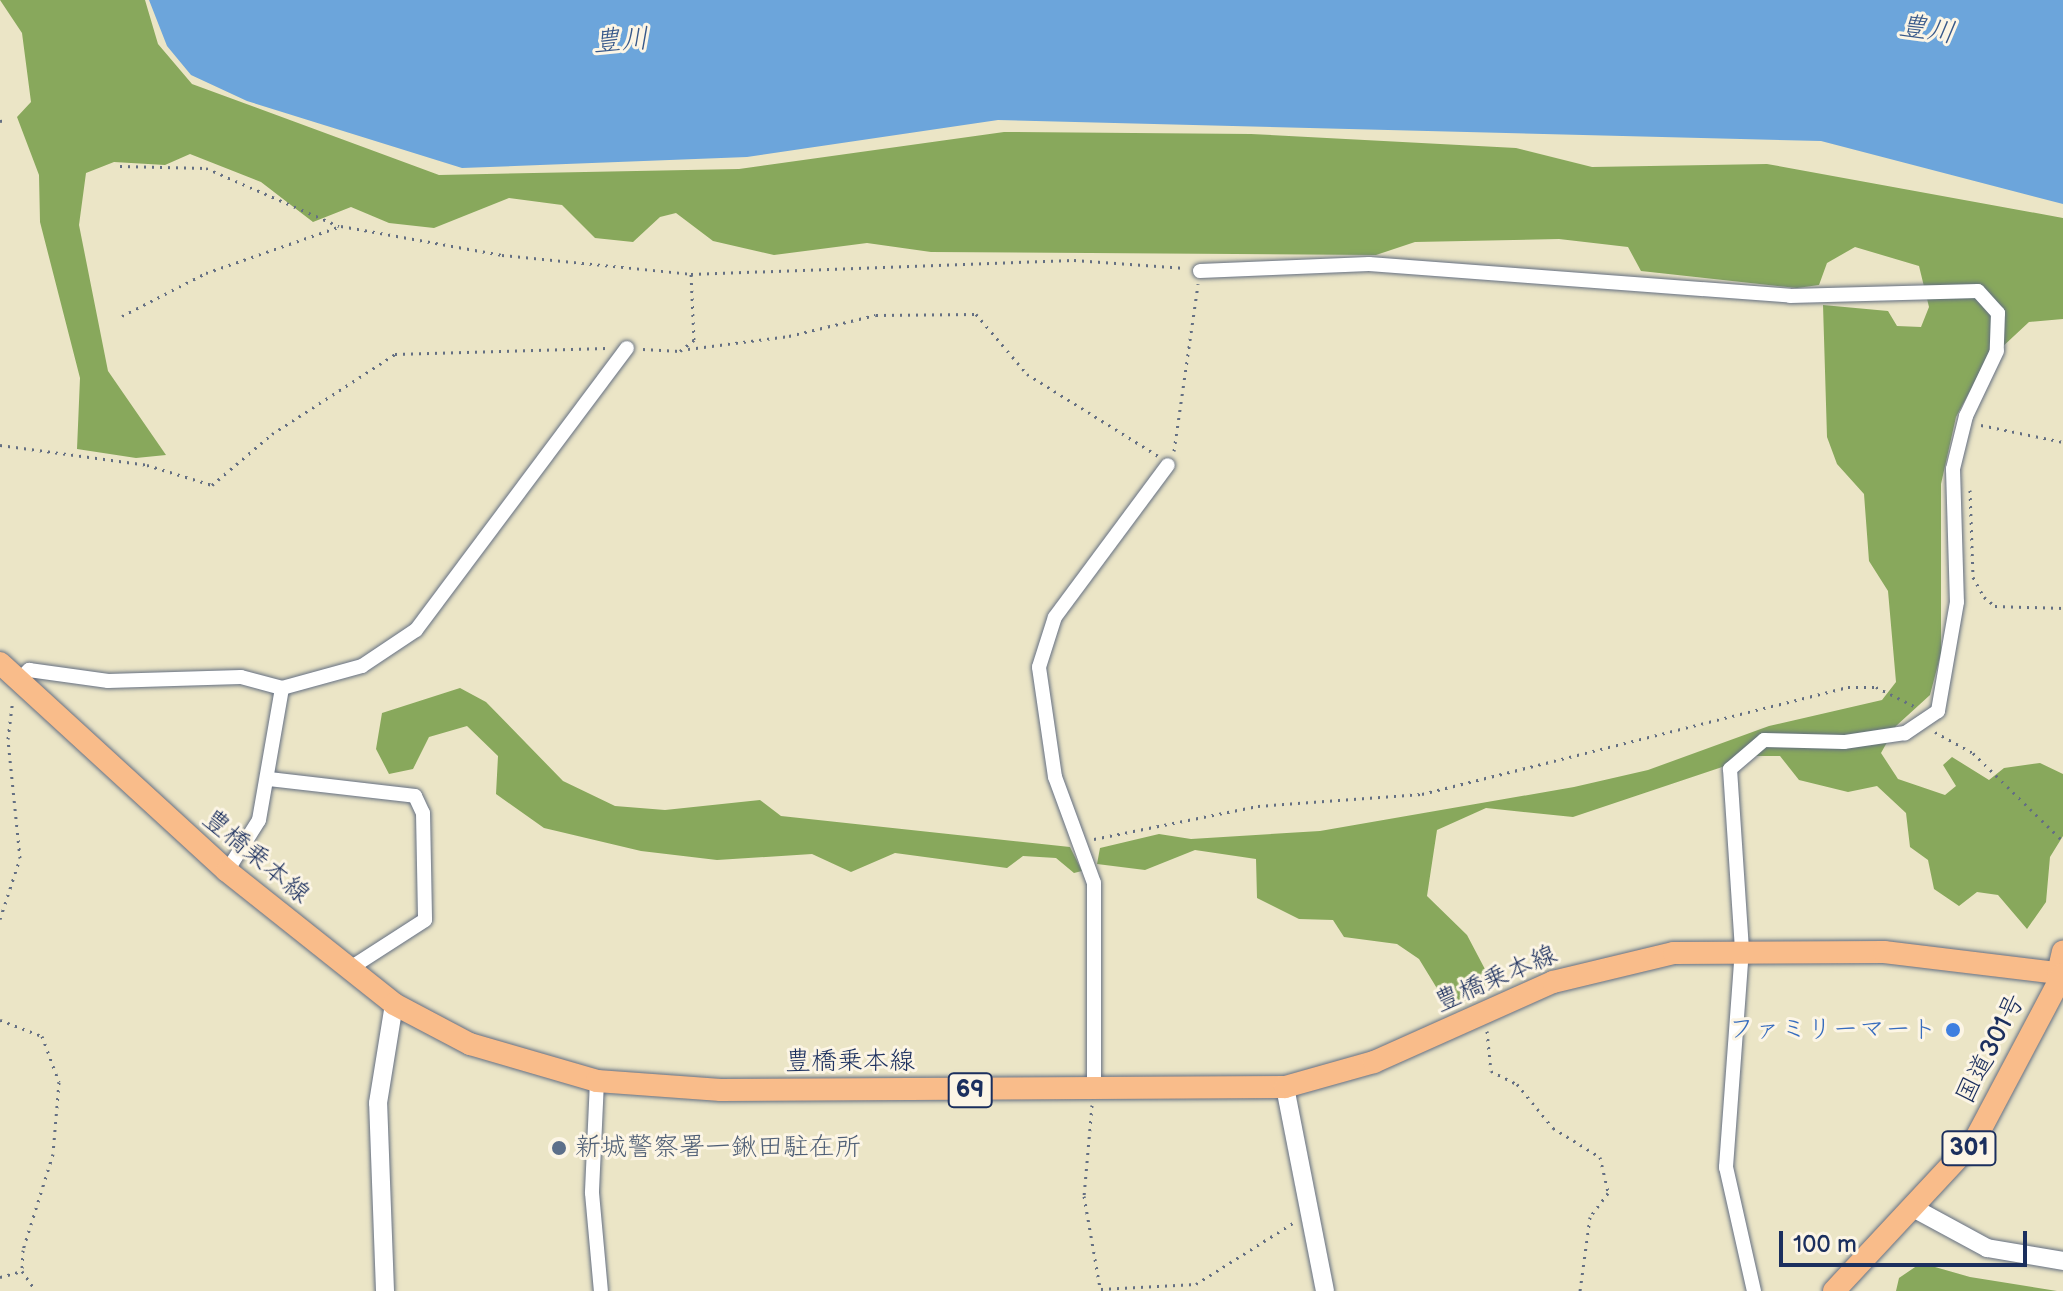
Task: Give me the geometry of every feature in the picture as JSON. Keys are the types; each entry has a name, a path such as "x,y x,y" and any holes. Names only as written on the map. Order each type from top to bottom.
{"main road":[{"name":"豊橋乗本線","path":"0,663 227,871 394,1004 470,1044 597,1081 721,1090 1285,1087 1374,1062 1485,1012 1618,963 1742,949 1884,952 2061,966"},
{"name":"国道301号","path":"1834,1291 1917,1210 1975,1140 2010,1081 2061,966"}],"street":[{"path":"1200,271 1369,264 1775,295 1978,291 1998,313 1997,351 1966,416 1953,469 1957,602 1930,721 1844,742 1764,740 1730,769 1742,949 1726,1167 1754,1291"},
{"path":"18,681 29,670 108,681 241,677 282,688 362,666 416,630 627,348"},
{"path":"1094,1089 1097,915 1088,865 1074,839 1042,701 1046,634 1168,465"},
{"path":"227,871 259,820 269,779 282,688"},
{"path":"269,779 415,796 423,813 425,920 349,969"},
{"path":"385,1291 378,1103 394,1004"},
{"path":"597,1081 592,1193 601,1291"},
{"path":"1285,1087 1325,1291"},
{"path":"1917,1210 1987,1248 2063,1261"}],"path":[{"path":"0,121 7,120"},
{"path":"0,445 147,465 212,485 272,434 395,354 688,349 789,336 876,315 976,314 1027,374 1168,465 1200,271 1074,260 691,274 502,255 341,226 206,168 120,166"},
{"path":"122,316 206,273 341,226"},
{"path":"688,349 696,328 691,274"},
{"path":"1966,416 2063,442"},
{"path":"1953,469 1969,483 1973,577 1984,597 1995,606 2063,608"},
{"path":"0,919 20,858 8,739 18,681"},
{"path":"1074,839 1258,806 1422,794 1848,687 1876,687 1973,753 2063,841"},
{"path":"1485,1012 1491,1071 1517,1084 1553,1128 1600,1157 1608,1193 1590,1217 1580,1291"},
{"path":"0,1020 42,1036 59,1082 53,1154 22,1271 36,1291"},
{"path":"1094,1089 1084,1196 1100,1290 1196,1284 1309,1220"},
{"path":"0,1277 22,1271"}],"green space":[{"path":"0,0 145,0 158,44 192,84 439,175 739,169 1004,132 1251,134 1516,148 1592,167 1767,164 2063,218 2063,319 2029,322 1985,363 1956,417 1941,484 1941,653 1930,695 1896,726 1881,753 1898,779 1945,795 1956,786 1943,765 1952,757 1989,780 2004,768 2040,763 2063,774 2063,836 2050,857 2046,902 2027,929 1998,895 1977,892 1959,906 1934,889 1928,860 1910,847 1906,813 1877,786 1848,792 1799,780 1780,756 1755,756 1573,817 1486,808 1437,830 1427,896 1467,935 1487,973 1483,993 1449,1008 1419,959 1397,944 1344,937 1333,920 1299,919 1257,898 1256,859 1195,850 1145,870 1097,864 1100,848 1159,834 1191,839 1320,831 1574,787 1648,770 1769,726 1882,700 1896,682 1888,591 1869,561 1864,494 1837,464 1827,437 1823,305 1888,311 1897,326 1921,327 1929,307 1919,266 1855,247 1827,263 1819,285 1797,288 1641,271 1628,247 1559,239 1415,242 1376,255 931,252 867,243 774,255 713,241 676,213 660,217 633,242 595,238 562,205 509,198 434,228 389,223 351,207 313,222 261,182 190,154 165,165 114,162 86,173 79,225 108,371 166,455 136,458 77,449 80,378 40,222 39,175 17,117 31,102 22,33"},
{"path":"460,688 486,702 563,781 615,806 665,810 760,800 781,816 1070,847 1082,871 1074,873 1056,858 1023,856 1007,868 895,853 851,872 812,854 717,860 641,851 544,828 496,794 498,756 467,726 429,737 413,769 389,774 376,749 382,713"},
{"path":"1921,1263 1970,1277 2057,1291 1896,1291 1899,1278"}],"water":[{"name":"豊川","path":"149,0 2063,0 2063,204 1821,141 998,120 747,157 462,168 247,101 191,75 167,46"}],"place":[{"name":"ファミリーマート","path":"1953,1030"},
{"name":"新城警察署一鍬田駐在所","path":"559,1148"}]}
